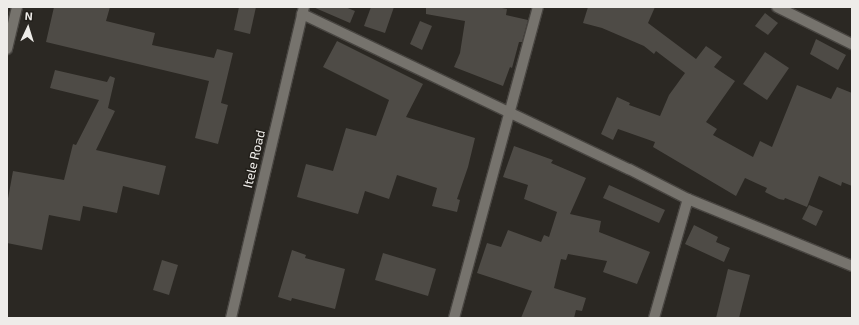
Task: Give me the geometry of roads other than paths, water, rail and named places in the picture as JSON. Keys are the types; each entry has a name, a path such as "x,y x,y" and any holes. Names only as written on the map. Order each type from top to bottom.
{"street":[{"path":"7,49 17,7"},
{"path":"454,318 538,7"},
{"path":"777,7 852,44"},
{"path":"303,11 509,114 629,169 688,199 852,266"},
{"name":"Itele Road","path":"231,318 303,11"},
{"path":"654,318 688,199"}]}
